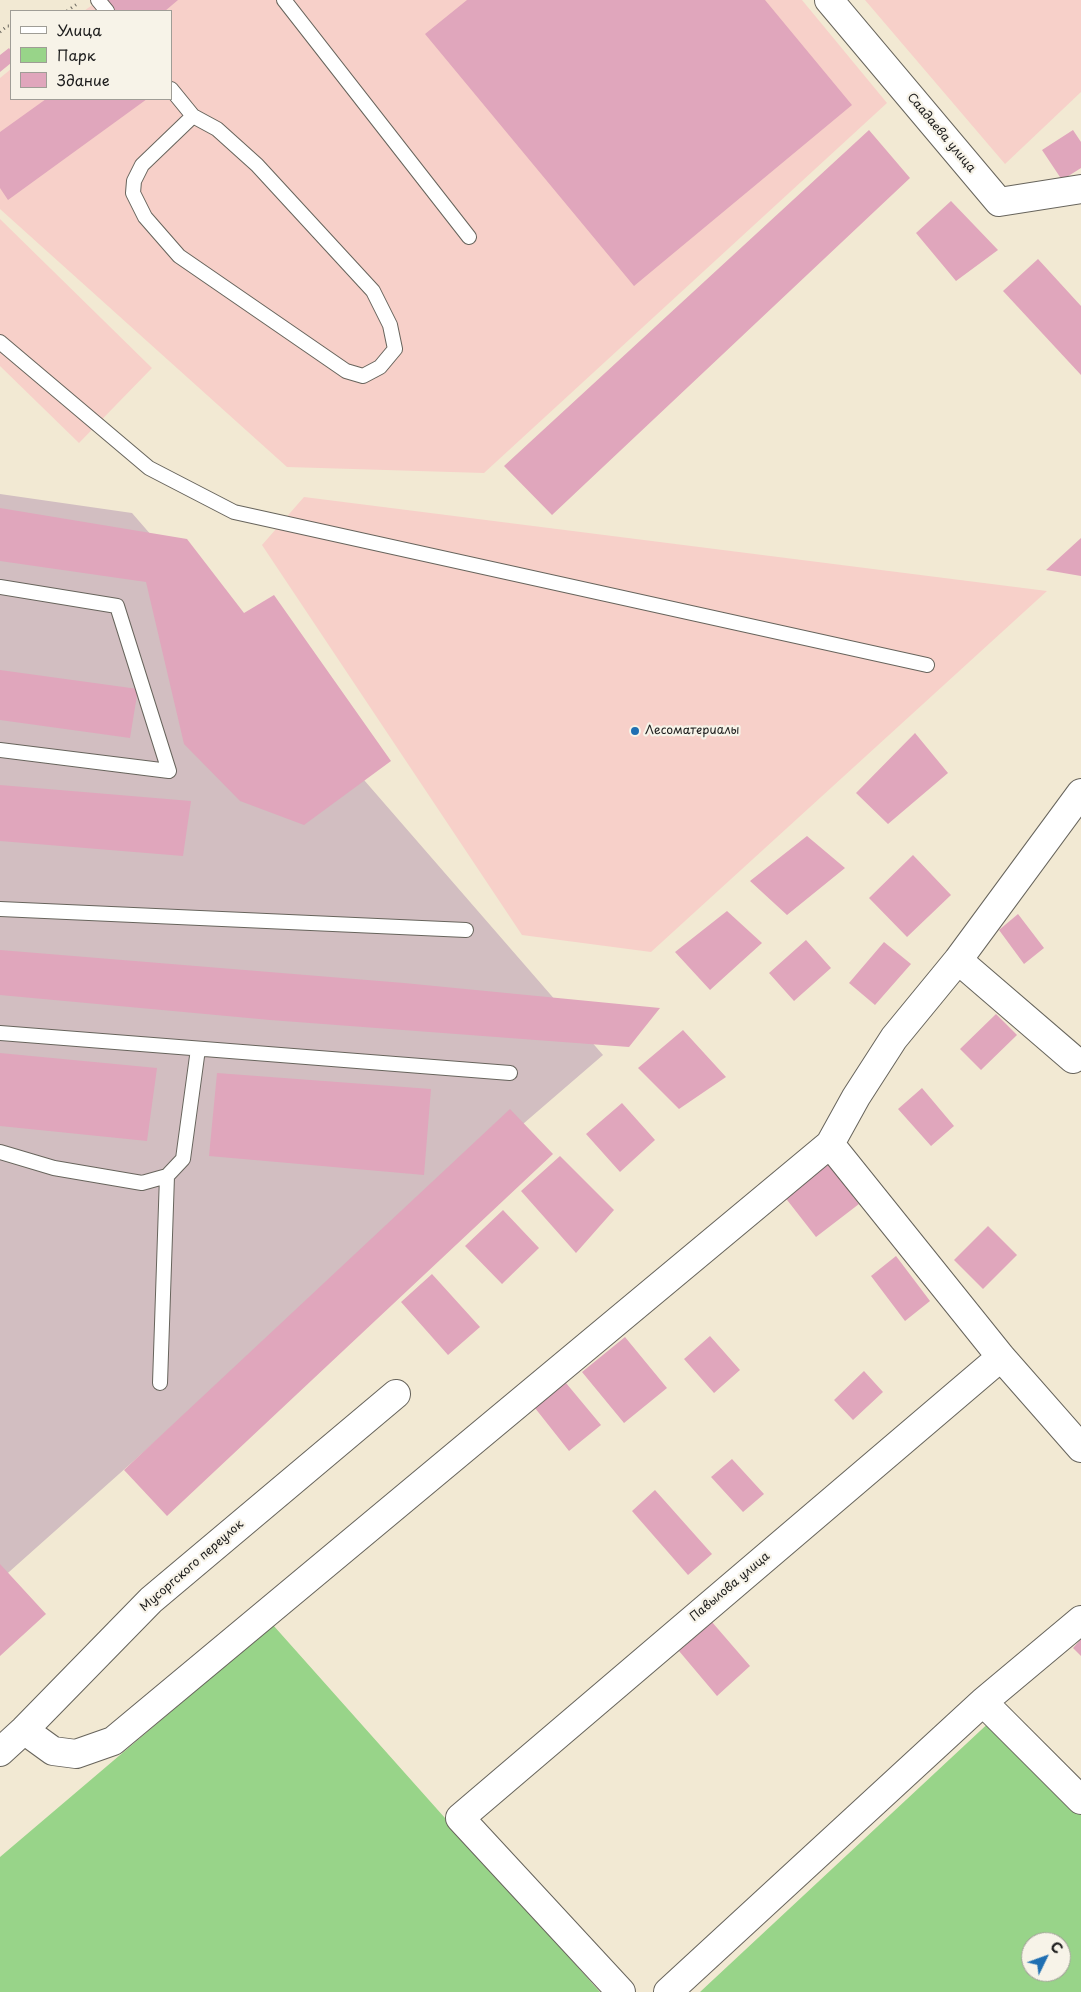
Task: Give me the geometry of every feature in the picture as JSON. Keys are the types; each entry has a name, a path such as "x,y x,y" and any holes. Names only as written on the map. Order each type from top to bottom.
{"street":[{"name":"Саадаева улица","path":"829,0 999,202 1081,190"},
{"path":"24,1730 53,1751 76,1754 113,1741 830,1144 856,1097 894,1038 958,960 1081,793"},
{"path":"958,960 1078,1060"},
{"path":"830,1144 1001,1356 1081,1448"},
{"name":"Павылова улица","path":"622,1992 460,1818 1001,1356"},
{"name":"Мусоргского переулок","path":"0,1752 24,1730 151,1600 396,1394"},
{"path":"668,1992 983,1702 1081,1620"},
{"path":"983,1702 1081,1800"}],"lane":[{"path":"98,0 106,10"},
{"path":"284,0 469,237"},
{"path":"172,90 194,116 217,129 257,165 373,292 390,325 395,349 380,367 362,376 346,371 178,256 145,218 133,193 134,181 142,165 194,116"},
{"path":"0,342 149,468 234,512 927,665"},
{"path":"0,587 117,606 169,771 0,750"},
{"path":"0,908 466,930"},
{"path":"0,1032 510,1073"},
{"path":"0,1152 54,1168 142,1183 167,1176 183,1159 198,1048"},
{"path":"160,1383 167,1176"}],"shaded area":[{"path":"99,0 802,0 887,103 484,473 287,467 0,209 0,78 10,70 10,100 172,100 172,10 85,10"},
{"path":"865,0 1081,0 1081,92 1005,164"},
{"path":"0,219 152,368 79,443 0,366"},
{"path":"0,494 132,513 603,1055 183,1417 0,1580"},
{"path":"304,497 1047,591 651,952 522,935 262,545"}],"green space":[{"path":"273,1625 600,1992 0,1992 0,1857"},
{"path":"995,1717 1081,1802 1081,1992 700,1992"}],"building":[{"path":"106,0 178,0 166,10 114,10"},
{"path":"467,0 765,0 852,105 634,286 425,34"},
{"path":"9,48 10,50 10,64 0,72 0,55"},
{"path":"45,100 146,100 8,200 0,188 0,132"},
{"path":"869,130 910,178 552,515 504,466"},
{"path":"1073,130 1081,142 1081,168 1062,180 1042,150"},
{"path":"951,201 998,250 956,281 916,233"},
{"path":"1038,259 1081,306 1081,375 1003,291"},
{"path":"0,508 187,539 244,613 274,595 391,761 304,825 240,801 184,744 146,582 0,561"},
{"path":"1081,538 1081,576 1046,570"},
{"path":"0,670 138,689 130,738 0,720"},
{"path":"915,733 948,773 888,824 856,793"},
{"path":"0,785 191,801 183,856 0,841"},
{"path":"807,836 845,868 787,915 750,881"},
{"path":"913,855 951,895 907,937 869,898"},
{"path":"727,911 762,943 710,990 675,952"},
{"path":"1018,914 1044,948 1024,964 999,930"},
{"path":"806,940 831,968 794,1001 769,973"},
{"path":"884,942 911,964 875,1005 849,983"},
{"path":"0,950 404,983 660,1008 629,1047 270,1020 0,995"},
{"path":"996,1014 1017,1035 981,1070 960,1049"},
{"path":"683,1030 726,1077 679,1109 638,1068"},
{"path":"0,1053 157,1068 147,1141 0,1126"},
{"path":"217,1073 431,1089 424,1175 209,1156"},
{"path":"922,1088 954,1126 931,1146 898,1109"},
{"path":"622,1103 655,1140 620,1172 586,1134"},
{"path":"510,1109 553,1154 167,1516 124,1470"},
{"path":"560,1156 614,1210 576,1253 521,1191"},
{"path":"827,1163 859,1204 816,1237 784,1196"},
{"path":"503,1210 539,1248 502,1284 465,1246"},
{"path":"988,1226 1017,1255 983,1289 954,1260"},
{"path":"896,1256 930,1301 905,1321 871,1276"},
{"path":"432,1274 480,1327 448,1355 401,1302"},
{"path":"710,1336 740,1370 714,1393 684,1359"},
{"path":"625,1337 667,1388 624,1423 582,1372"},
{"path":"864,1371 883,1392 853,1420 834,1400"},
{"path":"566,1383 601,1425 569,1451 535,1408"},
{"path":"732,1459 764,1494 743,1512 711,1477"},
{"path":"655,1490 712,1554 688,1575 632,1511"},
{"path":"0,1564 46,1614 0,1656"},
{"path":"712,1622 750,1666 717,1696 679,1651"},
{"path":"1081,1639 1081,1656 1073,1648"}],"place":[{"name":"Лесоматериалы","path":"635,731"}]}
